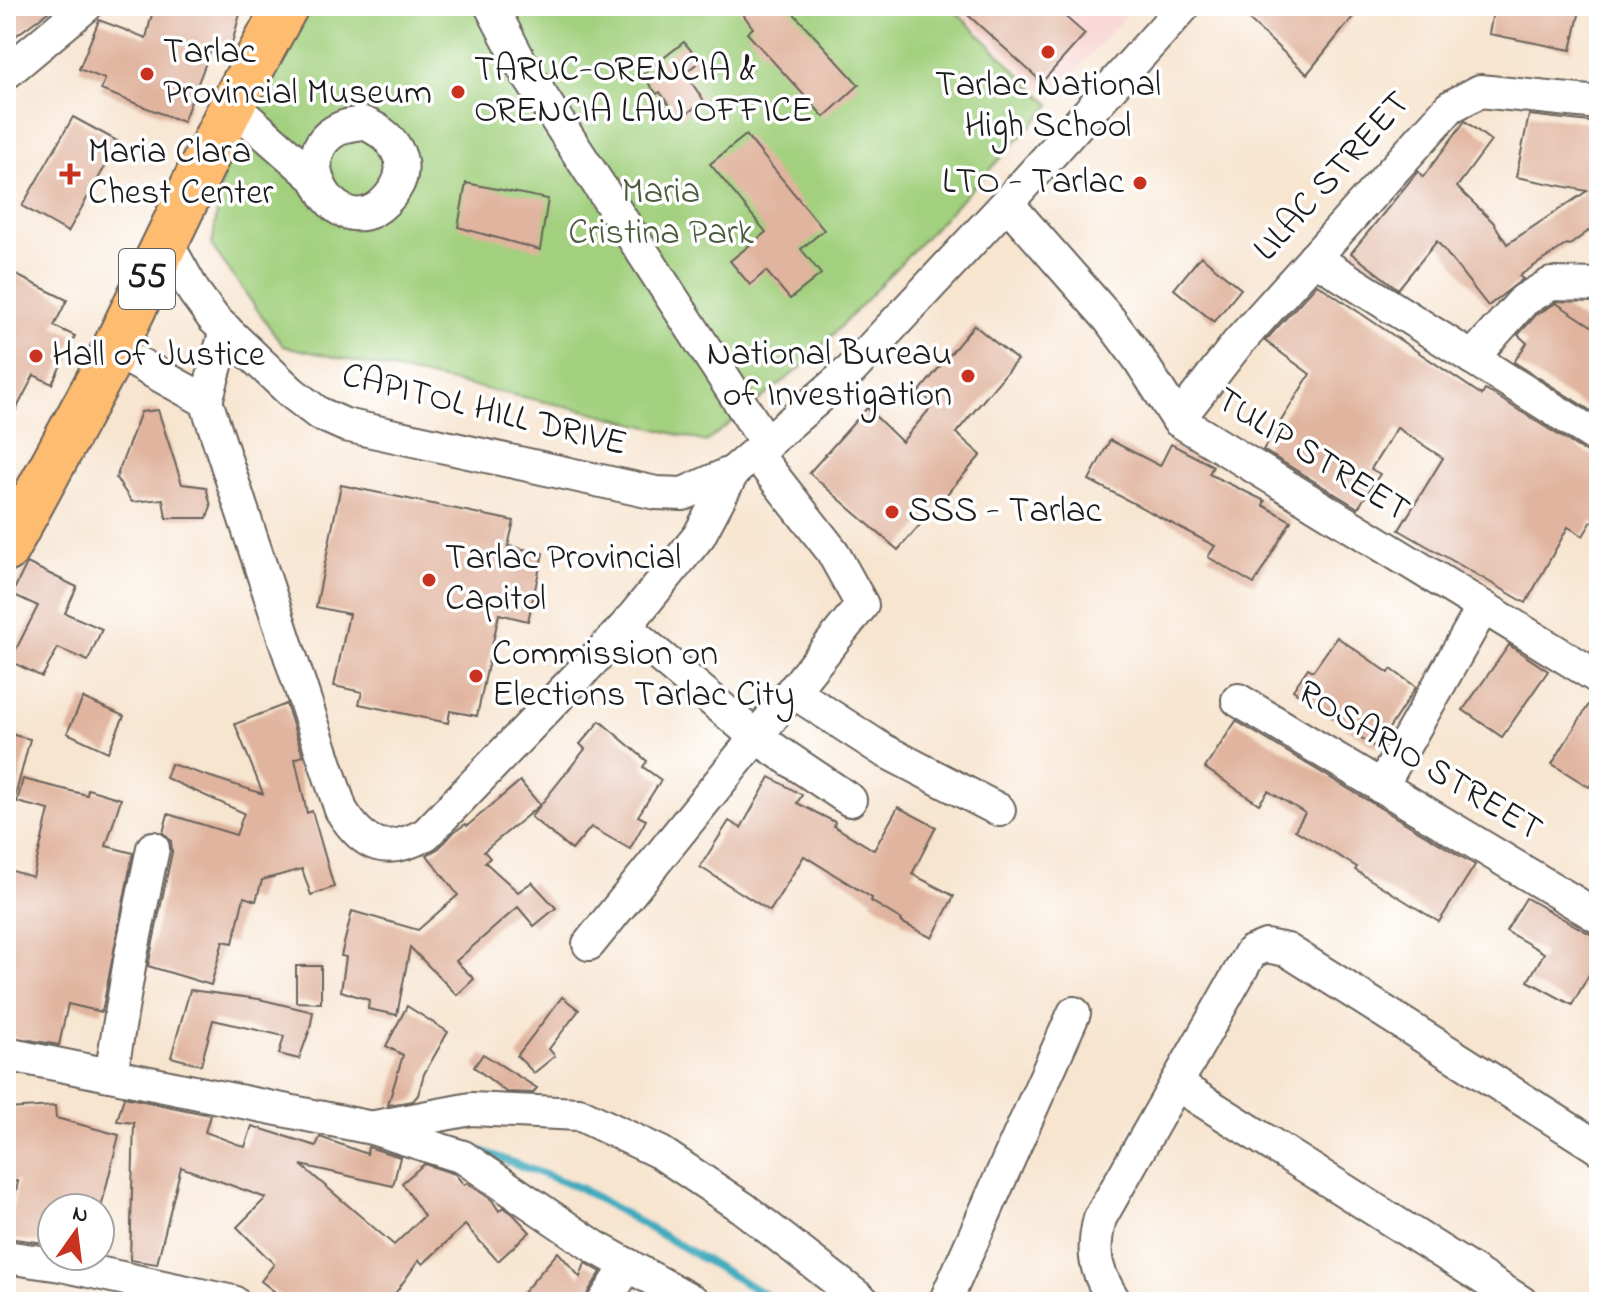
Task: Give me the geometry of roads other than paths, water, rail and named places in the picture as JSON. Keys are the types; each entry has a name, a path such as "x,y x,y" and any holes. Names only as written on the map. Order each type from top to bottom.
{"highway":[{"name":"55","path":"6,550 114,350 232,105 286,6"}],"street":[{"path":"6,73 86,6"},
{"path":"491,6 525,71 752,457 832,551 862,605 589,944"},
{"path":"226,330 206,401 341,810 354,831 369,843 388,846 408,844 426,834 625,627 699,536 752,457 851,370 1184,6"},
{"name":"LILAC STREET","path":"1178,420 1237,344 1450,107 1480,91 1599,103"},
{"path":"232,105 316,179"},
{"name":"TULIP STREET","path":"1007,203 1116,329 1178,420 1599,678"},
{"name":"CAPITOL HILL DRIVE","path":"165,240 194,292 214,319 292,393 318,413 345,425 656,493 683,494 752,457"},
{"path":"1314,258 1599,438"},
{"path":"1472,358 1524,300 1551,284 1599,285"},
{"path":"114,350 206,401"},
{"path":"1381,787 1482,609"},
{"path":"625,627 756,737 850,800"},
{"path":"792,691 883,750 999,810"},
{"name":"ROSARIO STREET","path":"1238,700 1599,917"},
{"path":"111,1075 153,848"},
{"path":"1115,1302 1098,1275 1094,1241 1100,1218 1251,952 1266,946 1287,950 1599,1148"},
{"path":"945,1302 1074,1013"},
{"path":"6,1054 372,1128 463,1157 595,1247 694,1302"},
{"path":"1176,1084 1521,1302"},
{"path":"372,1128 471,1109 579,1114 661,1153 743,1208 864,1302"},
{"path":"6,1257 76,1268 233,1302"},
{"path":"604,1302 628,1265"}],"waterway":[{"path":"476,1149 580,1188 778,1302"}],"place":[{"name":"Tarlac National High School","path":"1048,52"},
{"name":"Tarlac Provincial Museum","path":"147,74"},
{"name":"TARUC-ORENCIA & ORENCIA LAW OFFICE","path":"458,92"},
{"name":"Maria Clara Chest Center","path":"70,174"},
{"name":"LTO - Tarlac","path":"1140,183"},
{"name":"Hall of Justice","path":"36,356"},
{"name":"National Bureau of Investigation","path":"968,376"},
{"name":"SSS - Tarlac","path":"892,512"},
{"name":"Tarlac Provincial Capitol","path":"429,580"},
{"name":"Commission on Elections Tarlac City","path":"476,676"}],"park label":[{"name":"Maria Cristina Park","path":"661,214"}]}
